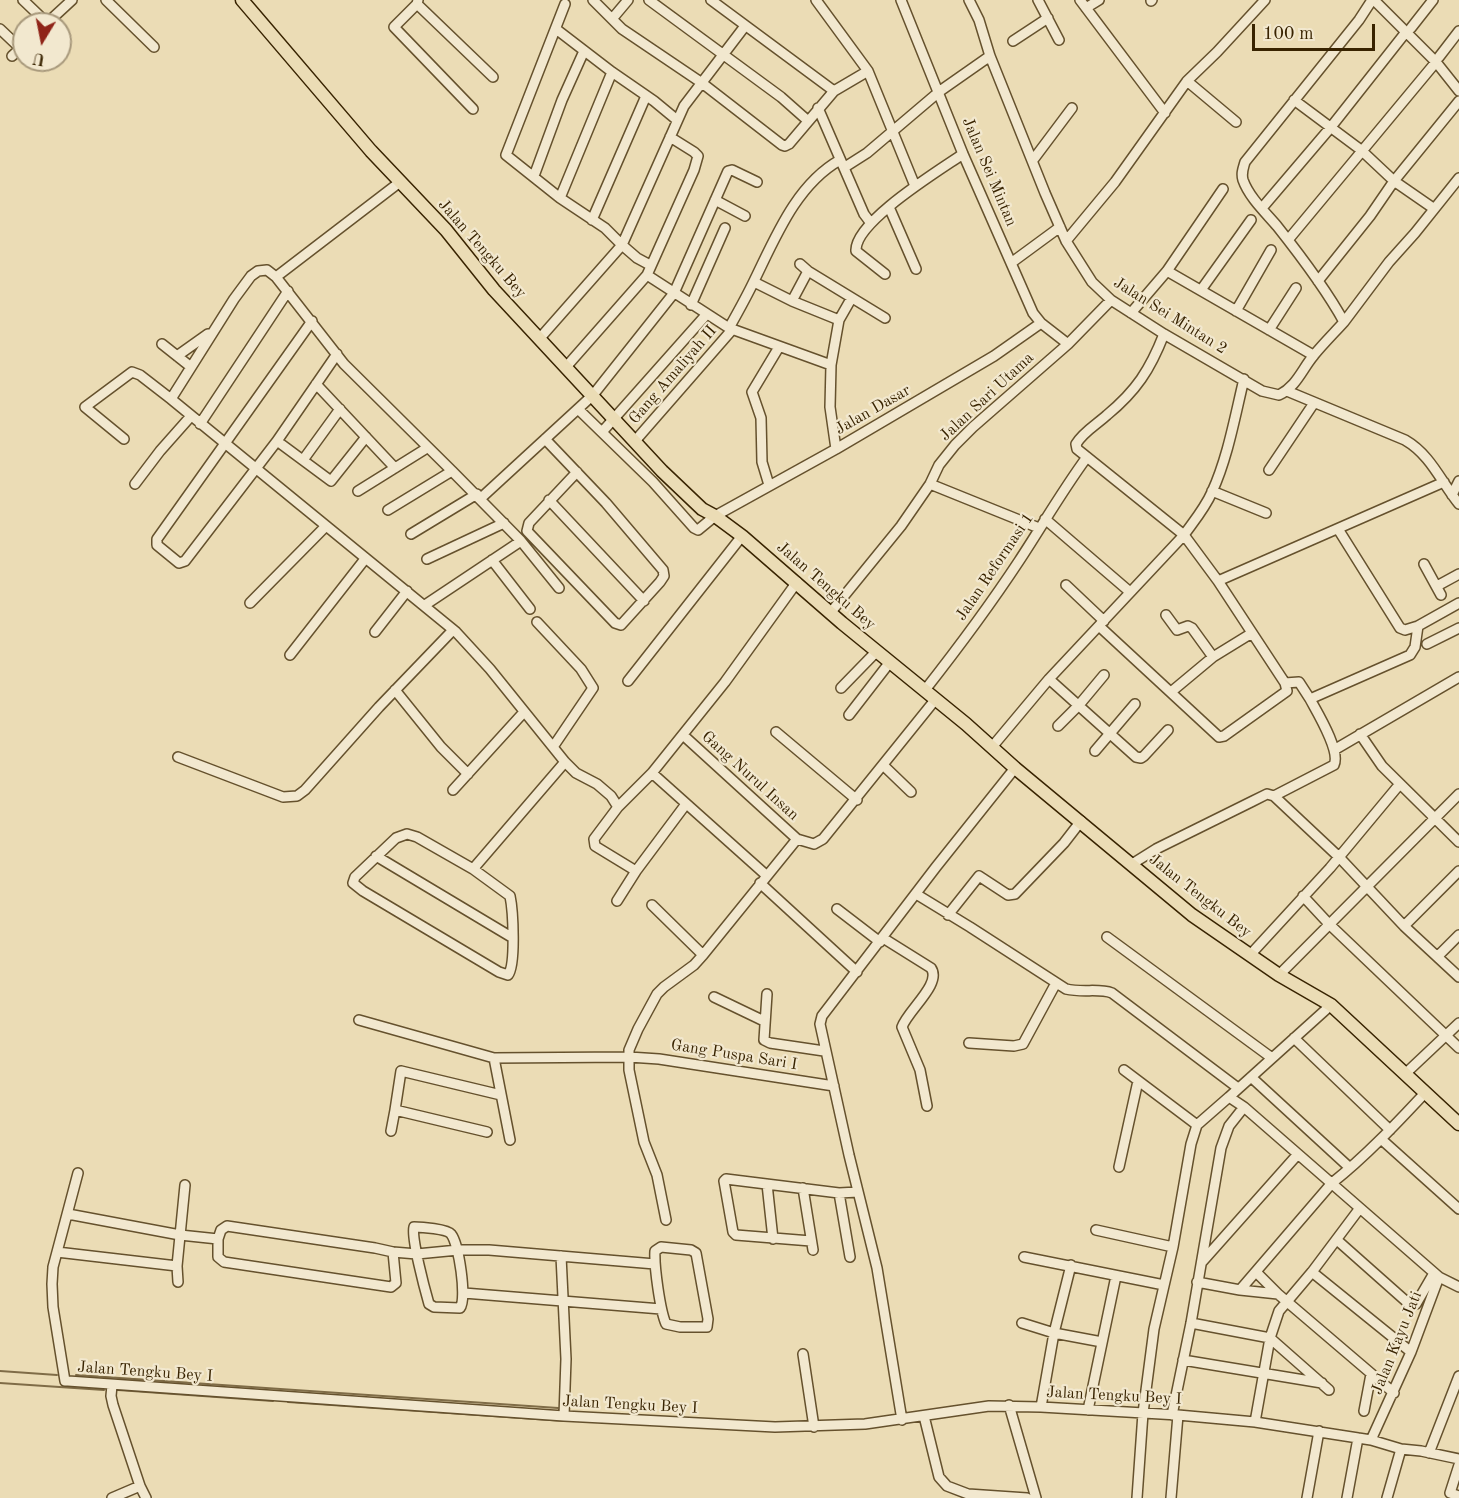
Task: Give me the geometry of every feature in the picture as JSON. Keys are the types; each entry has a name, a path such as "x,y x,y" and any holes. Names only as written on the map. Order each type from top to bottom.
{"main road":[{"name":"Jalan Tengku Bey","path":"242,0 371,151 446,230 488,284 662,471 702,509 742,536 1192,915 1279,975 1331,1005 1459,1124"}],"street":[{"path":"23,0 36,12"},
{"path":"59,12 72,0"},
{"path":"106,0 154,47"},
{"path":"593,0 622,29 702,83 785,146 834,91 868,71"},
{"path":"612,19 627,0"},
{"path":"649,0 781,97 807,120"},
{"path":"711,0 834,91"},
{"path":"816,0 868,71 915,186"},
{"name":"Jalan Sei Mintan","path":"901,0 940,91 963,154 1033,313 1041,323 1068,344"},
{"name":"Jalan Sei Mintan 2","path":"969,0 979,20 990,56 1066,241 1092,282 1111,300 1164,334 1271,394 1279,395 1287,391 1416,446 1459,504"},
{"path":"1038,0 1059,40"},
{"path":"1080,0 1165,113"},
{"path":"1086,8 1100,0"},
{"path":"1066,241 1115,182 1187,81 1265,0"},
{"path":"1344,322 1318,281 1244,181 1242,171 1245,162 1373,0 1408,30 1437,60 1459,91"},
{"path":"1262,208 1433,0"},
{"path":"473,109 394,27 417,2 493,77"},
{"path":"565,4 506,153 507,157 560,198 605,228 621,246 650,265"},
{"path":"1013,40 1048,18"},
{"path":"540,338 621,246 684,106 745,26"},
{"path":"0,29 12,38"},
{"path":"556,29 677,120"},
{"path":"1288,240 1459,31"},
{"path":"534,176 562,100 584,51"},
{"name":"Gang Amaliyah II","path":"635,441 731,332 729,328 776,236 807,187 820,173 867,153 940,91 990,56"},
{"path":"560,198 612,72"},
{"path":"1187,81 1236,122"},
{"path":"592,220 646,96"},
{"path":"1294,100 1361,150 1394,181 1433,208"},
{"path":"1318,281 1370,216 1394,181 1459,101"},
{"path":"818,108 864,214 870,222"},
{"path":"1033,160 1072,108"},
{"path":"566,367 647,275 698,156 670,137"},
{"path":"885,274 855,249 870,222 915,186 963,154"},
{"path":"411,534 479,496 593,395 674,293 728,171 732,170 757,182"},
{"path":"1287,391 1459,178"},
{"path":"276,277 400,182"},
{"path":"1131,313 1167,271 1223,189"},
{"path":"715,200 745,216"},
{"path":"889,207 916,268"},
{"path":"1201,290 1251,220"},
{"path":"1011,262 1060,227"},
{"path":"692,305 725,228"},
{"path":"1236,311 1271,250"},
{"path":"801,264 808,271 885,318"},
{"path":"171,399 212,331 240,292 258,271 267,270 288,291 337,354 369,390 479,496 521,541 559,588"},
{"path":"792,301 808,271"},
{"path":"1167,271 1313,356"},
{"path":"647,275 729,328 831,365"},
{"path":"754,282 792,301 839,320"},
{"path":"1269,330 1296,288"},
{"path":"200,424 288,291"},
{"path":"836,449 830,408 831,365 839,320 850,298"},
{"name":"Jalan Sari Utama","path":"831,612 901,526 930,484 939,465 967,433 1068,344 1111,300"},
{"path":"578,408 602,432 706,315"},
{"path":"312,321 157,539 157,545 179,562 184,562 277,441 337,354"},
{"name":"Jalan Dasar","path":"602,432 653,482 694,528 700,529 715,516 836,449 994,356 1041,323"},
{"path":"177,356 212,331"},
{"path":"1066,585 1102,624 1215,735 1222,738 1286,693 1285,683 1218,581 1184,536 1077,449 1078,441 1140,384 1150,368 1164,334"},
{"path":"162,344 191,367"},
{"path":"769,485 762,462 761,418 752,392 778,347"},
{"path":"124,439 85,407 132,372 140,375 171,399 453,630 472,649 565,762 576,773 597,784 618,807"},
{"path":"992,747 1049,679 1184,536 1212,491 1244,379"},
{"path":"316,384 395,468"},
{"path":"1269,470 1314,403"},
{"path":"303,460 340,409"},
{"path":"135,484 191,416"},
{"path":"277,441 332,481 366,437"},
{"path":"545,439 577,472 663,570 660,582 619,626 526,529 549,500 577,472"},
{"path":"358,491 428,448"},
{"name":"Jalan Reformasi 1","path":"925,690 972,630 1086,458"},
{"path":"388,510 452,471"},
{"path":"1452,495 1459,481"},
{"path":"1218,581 1444,482"},
{"path":"930,484 1039,528"},
{"path":"1212,491 1266,513"},
{"path":"549,500 644,601"},
{"path":"1045,519 1130,592"},
{"path":"427,559 504,523"},
{"path":"250,603 325,527"},
{"path":"1338,529 1400,628 1405,630 1418,626 1459,603"},
{"path":"628,681 742,536"},
{"path":"425,605 521,541"},
{"path":"290,655 365,559"},
{"path":"492,560 530,609"},
{"path":"1424,564 1439,590 1459,574"},
{"path":"636,871 594,843 594,839 618,807 652,773 725,682 796,582"},
{"path":"375,632 407,591"},
{"path":"1166,615 1177,630 1192,627 1213,657"},
{"path":"537,622 581,669 593,688 552,747"},
{"path":"1310,699 1410,655 1415,647 1418,626"},
{"path":"1427,644 1459,628"},
{"path":"178,756 283,797 297,796 453,630"},
{"path":"1171,692 1213,657 1252,633"},
{"path":"841,688 877,651"},
{"path":"849,715 890,662"},
{"path":"1058,726 1104,675"},
{"path":"1334,750 1459,677"},
{"path":"1049,679 1136,757 1141,758 1168,730"},
{"path":"1274,796 1334,765 1336,761 1334,750 1310,699 1299,682 1285,683"},
{"path":"395,690 441,747 468,774"},
{"path":"666,1220 657,1176 644,1142 629,1070 629,1057 638,1029 657,994 694,965 797,839 814,844 820,842 857,800 935,700"},
{"path":"1095,751 1135,704"},
{"path":"453,790 524,712"},
{"path":"776,732 857,800"},
{"path":"1360,734 1373,754 1399,785 1459,842"},
{"name":"Gang Nurul Insan","path":"683,735 797,839"},
{"path":"473,869 565,762"},
{"path":"884,766 911,792"},
{"path":"902,1420 878,1268 819,1030 821,1020 1015,768"},
{"path":"652,773 766,875"},
{"path":"1250,955 1339,857 1399,785"},
{"path":"1132,864 1156,849 1252,801 1268,794 1274,796 1339,857 1404,926 1459,977"},
{"path":"1279,975 1459,794"},
{"path":"617,902 636,871 686,804"},
{"path":"948,915 979,876 1008,895 1015,894 1064,843 1081,821"},
{"path":"407,834 417,837 473,869 510,896 513,938 511,970 508,975 355,885 353,881 396,838 407,834"},
{"path":"376,856 513,938"},
{"path":"1404,926 1459,871"},
{"path":"760,883 857,972"},
{"path":"916,894 1056,983 1075,991 1112,993 1238,1088"},
{"path":"1303,896 1329,924 1459,1048"},
{"path":"652,905 703,955"},
{"path":"837,909 881,940 931,968 934,973 933,982 902,1027 920,1070 927,1106"},
{"path":"1437,956 1459,935"},
{"path":"1107,937 1272,1058"},
{"path":"969,1043 1014,1046 1023,1044 1056,983"},
{"path":"766,994 763,1037 766,1042 824,1051"},
{"path":"714,998 764,1022"},
{"path":"1137,1498 1143,1413 1154,1329 1173,1246 1191,1144 1197,1125 1331,1005"},
{"name":"Gang Puspa Sari I","path":"359,1020 494,1058 629,1057 659,1059 834,1086"},
{"path":"1405,1074 1459,1023"},
{"path":"1293,1038 1390,1130"},
{"path":"494,1058 510,1140"},
{"path":"1124,1070 1197,1125"},
{"path":"391,1131 401,1071 501,1095"},
{"path":"1251,1077 1350,1168"},
{"path":"1119,1167 1138,1082"},
{"path":"1240,1290 1332,1183 1390,1130 1425,1093"},
{"path":"1229,1097 1244,1107 1437,1275 1413,1305 1336,1240"},
{"path":"1171,1498 1175,1414 1221,1148 1229,1126 1244,1107"},
{"path":"395,1110 487,1132"},
{"path":"1381,1138 1459,1209"},
{"path":"1202,1262 1298,1155"},
{"name":"Jalan Tengku Bey I","path":"78,1173 57,1252 52,1284 53,1306 65,1381 564,1416 744,1426 814,1427 902,1420 972,1407 1041,1407 1175,1414 1319,1431 1459,1460"},
{"path":"803,1188 812,1246 736,1235 733,1232 723,1184 726,1179 839,1192 858,1192"},
{"path":"766,1184 772,1239"},
{"path":"178,1282 177,1266 185,1185"},
{"path":"839,1192 850,1257"},
{"path":"1255,1422 1270,1338 1279,1311 1312,1272 1360,1208"},
{"path":"68,1214 218,1239"},
{"path":"393,1252 396,1282 391,1287 224,1262 220,1261 217,1254 221,1230 227,1226 393,1252 417,1254 458,1250 655,1264"},
{"path":"414,1227 448,1231 453,1236 458,1250 464,1302 460,1308 430,1306 417,1254 414,1227"},
{"path":"1096,1230 1173,1246"},
{"path":"658,1248 694,1251 709,1324 702,1328 666,1324 655,1264 658,1248"},
{"path":"57,1252 177,1266"},
{"path":"561,1256 566,1359 564,1416"},
{"path":"1024,1257 1164,1285"},
{"path":"1041,1407 1054,1333 1071,1265"},
{"path":"1256,1272 1278,1294 1394,1392"},
{"path":"1312,1272 1411,1352"},
{"name":"Jalan Kayu Jati","path":"1371,1440 1411,1352 1437,1275 1459,1287"},
{"path":"1088,1410 1116,1276"},
{"path":"1197,1282 1278,1294"},
{"path":"464,1293 662,1309"},
{"path":"1022,1323 1054,1333 1102,1342"},
{"path":"1183,1360 1325,1387 1270,1338 1191,1323"},
{"path":"803,1354 814,1427"},
{"path":"1364,1411 1371,1374"},
{"path":"1430,1453 1455,1401 1459,1377"},
{"path":"112,1385 111,1396 146,1498"},
{"path":"1009,1406 1036,1498"},
{"path":"924,1416 939,1477 946,1486 968,1494 1027,1498"},
{"path":"1307,1498 1319,1431"},
{"path":"1347,1498 1358,1438"},
{"path":"1387,1498 1401,1449"},
{"path":"1459,1465 1450,1492 1459,1496"},
{"path":"112,1498 140,1486"}],"waterway":[{"path":"0,1371 57,1375"},
{"path":"76,1375 558,1408"},
{"path":"0,1383 104,1390"},
{"path":"118,1390 273,1401"},
{"path":"288,1402 565,1421"}]}
